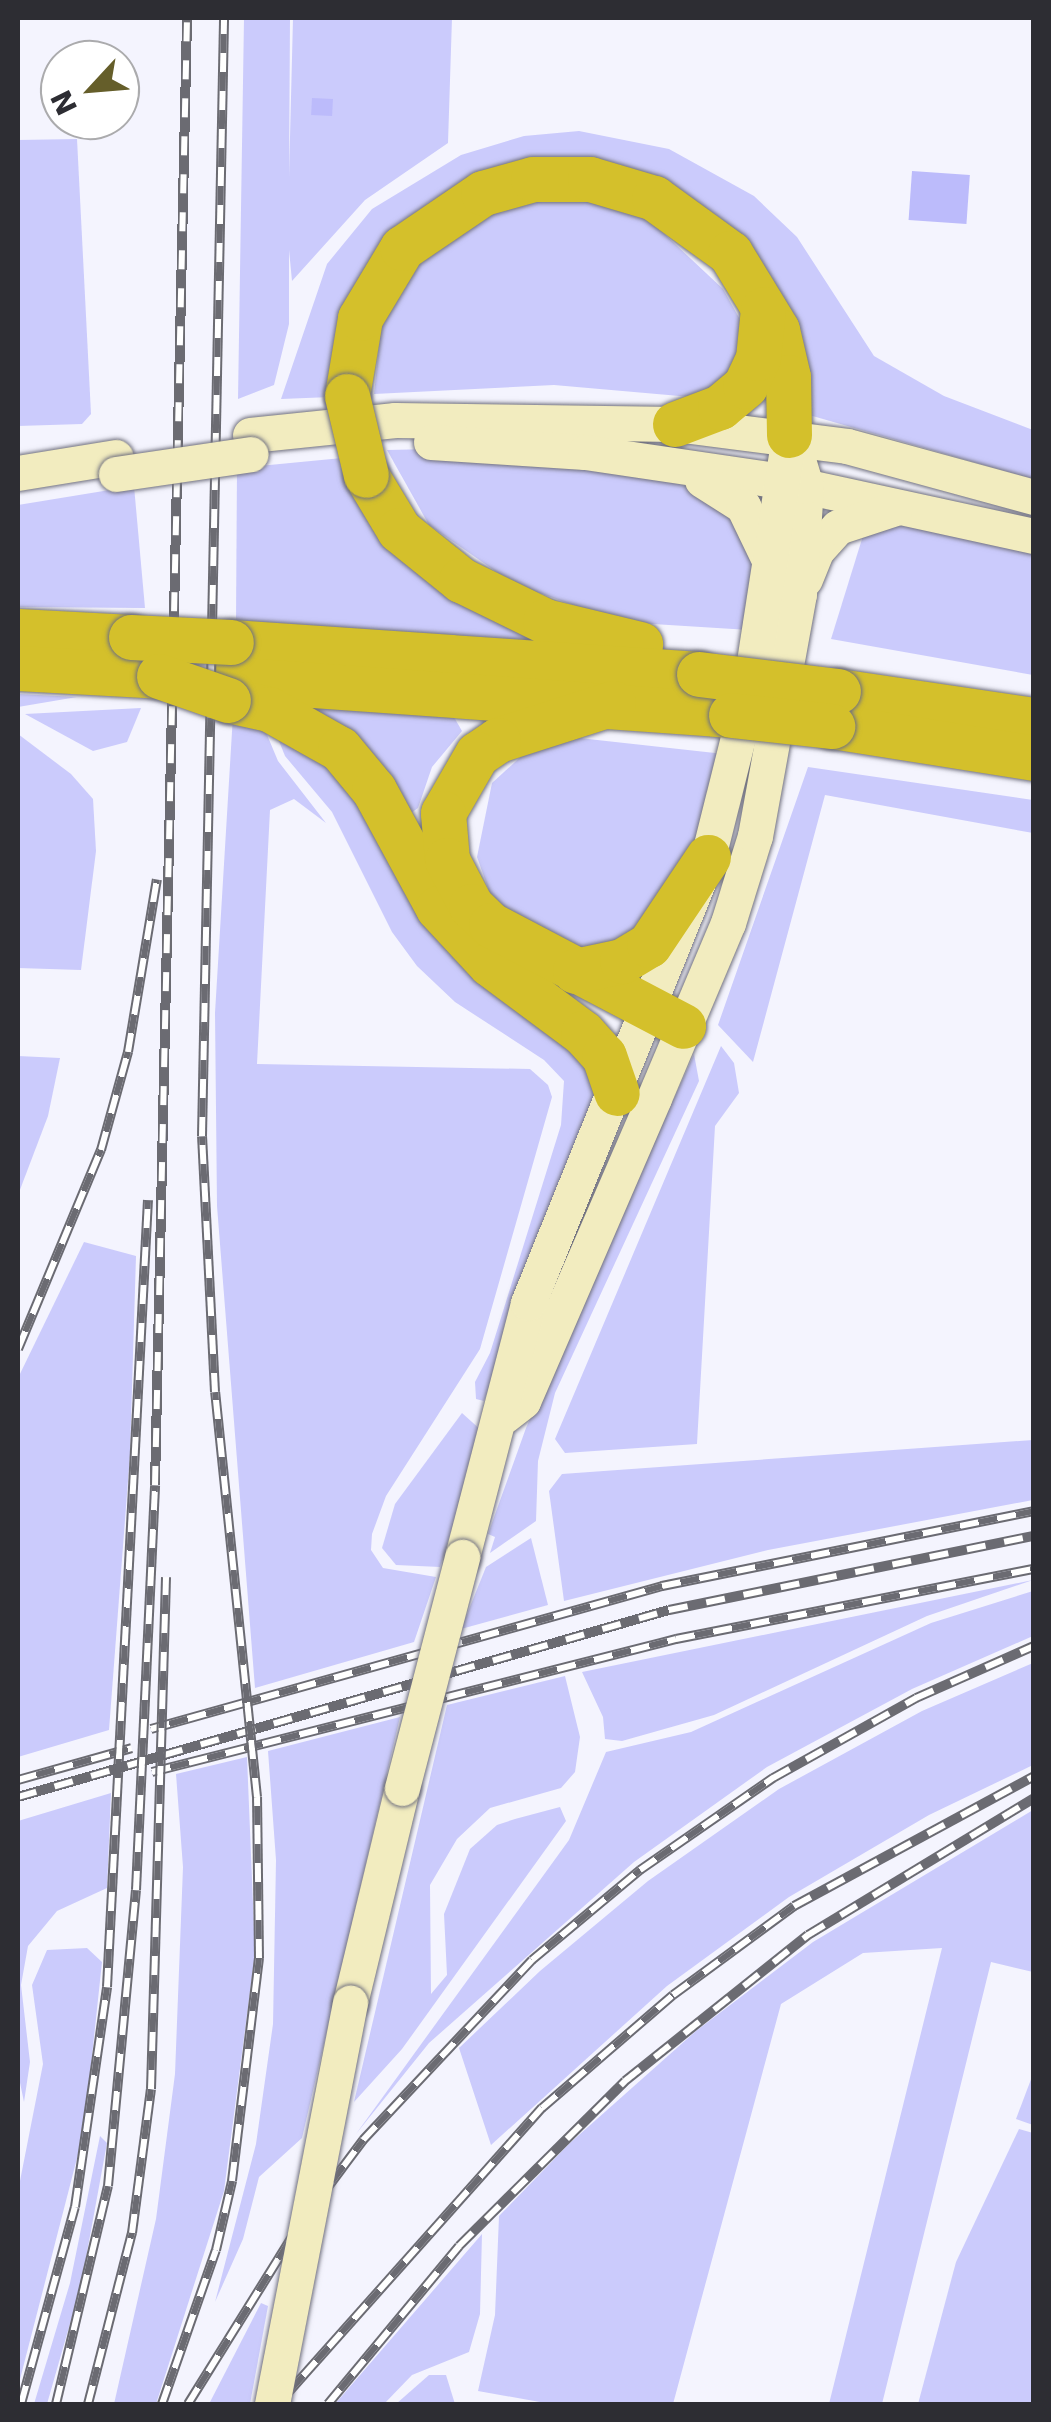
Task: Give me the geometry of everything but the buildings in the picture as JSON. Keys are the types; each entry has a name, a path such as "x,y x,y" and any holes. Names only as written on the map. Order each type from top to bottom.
{"highway":[{"path":"696,692 646,645 544,621 461,580 399,530 366,475 348,396 360,318 402,248 462,204 508,184 590,179 654,198 708,232 764,302 786,364 789,435"},
{"path":"678,444 745,386 758,358 764,302"},
{"path":"18,631 140,662 229,674 613,703"},
{"path":"18,668 140,662"},
{"path":"229,674 696,692 835,709 1034,720"},
{"path":"229,674 270,709 340,749 374,790 438,908 462,934 583,1034 604,1056 616,1093"},
{"path":"660,1019 518,943 470,906 446,860 443,812 462,771 498,740 613,703 696,692"},
{"path":"835,709 1034,758"},
{"path":"575,972 622,961 649,945 708,858"},
{"path":"462,934 614,1016 660,1019"}],"main road":[{"path":"18,473 116,466 395,420 678,444 789,435 1034,496"},
{"path":"272,2404 350,2003 462,1557 502,1418 502,1391 528,1303 616,1093 660,1019 728,923 755,836 799,594 789,435"},
{"path":"678,444 793,483 1034,536"},
{"path":"678,444 744,506 769,560"},
{"path":"18,491 116,466"},
{"path":"502,1418 523,1401 660,1019 708,858 749,694 769,560 793,483"},
{"path":"799,594 832,532 865,514 903,507"}],"shaded area":[{"path":"244,18 290,18 289,177 293,18 452,18 448,143 365,200 292,281 289,250 289,324 274,385 238,399"},
{"path":"579,131 669,149 754,196 797,237 874,356 944,396 1033,430 1033,479 809,415 789,306 758,258 719,217 628,168 462,185 331,397 281,399 327,264 372,209 461,155 524,136"},
{"path":"18,140 77,140 91,414 82,424 18,426"},
{"path":"578,198 641,212 723,289 742,323 743,354 728,379 691,397 554,385 374,394 381,327 403,274 450,231 517,201"},
{"path":"432,449 644,473 727,499 760,554 749,630 621,622 514,584 429,525 387,450"},
{"path":"342,458 555,642 236,622 237,468"},
{"path":"134,486 145,608 18,607 18,505"},
{"path":"907,519 1033,547 1033,675 831,639 866,526"},
{"path":"18,694 77,697 18,707"},
{"path":"294,695 447,705 462,731 432,767 418,808 404,818"},
{"path":"141,708 127,742 93,751 25,714"},
{"path":"233,715 265,730 278,761 326,823 294,799 270,810 257,1064 530,1069 548,1085 552,1097 480,1349 386,1496 372,1534 371,1550 383,1568 436,1577 414,1642 255,1688 217,1206 215,1013"},
{"path":"275,731 311,747 493,974 600,1082 484,1401 476,1399 475,1382 490,1353 561,1125 564,1081 544,1060 455,1002 417,966 392,932 332,812 285,756"},
{"path":"18,734 71,774 93,799 96,851 81,970 18,968"},
{"path":"570,737 724,754 715,797 657,928 578,951 493,902 477,857 492,783 537,742"},
{"path":"808,767 1033,800 1033,833 825,795 753,1062 718,1025"},
{"path":"721,1046 734,1063 739,1093 715,1126 697,1444 565,1453 555,1439"},
{"path":"694,1054 699,1081 555,1393 538,1461 536,1521 490,1553 495,1537 488,1534 526,1428"},
{"path":"18,1056 60,1058 48,1116 18,1195"},
{"path":"84,1242 136,1256 130,1454 109,1730 18,1757 18,1378"},
{"path":"462,1413 482,1431 440,1567 396,1565 382,1548 395,1504"},
{"path":"1033,1440 1033,1500 768,1550 564,1601 549,1491 562,1474"},
{"path":"531,1538 548,1605 461,1629 486,1567"},
{"path":"1033,1580 927,1616 714,1715 622,1741 605,1739 603,1717 582,1672"},
{"path":"1033,1591 1033,1636 912,1689 767,1767 634,1862 429,2043 356,2134 569,1840 606,1752 691,1732 931,1623"},
{"path":"1033,1663 1033,1765 929,1815 789,1897 667,1986 491,2145 459,2048 540,1971 648,1881 779,1789 922,1711"},
{"path":"565,1676 580,1737 575,1772 561,1788 490,1808 457,1839 430,1885 431,1994 447,1975 444,1914 470,1849 497,1825 515,1819 560,1807 566,1821 402,2049 354,2102 447,1705"},
{"path":"400,1717 302,2138 259,2177 243,2239 215,2302 256,2144 273,2024 276,1860 268,1751"},
{"path":"247,1757 255,1953 224,2191 156,2404 114,2404 156,2219 175,2074 183,1867 176,1774"},
{"path":"111,1793 107,1888 57,1911 28,1946 21,1985 30,2062 24,2102 18,2073 18,1821"},
{"path":"1033,1810 1033,1972 991,1962 882,2404 829,2404 942,1948 863,1953 781,2004 673,2404 551,2404 478,2391 495,2315 499,2216 570,2143 696,2031 813,1942"},
{"path":"87,1948 102,1962 84,2131 18,2387 18,2191 43,2064 32,1985 47,1950"},
{"path":"1033,2074 1033,2125 1016,2119"},
{"path":"1019,2129 1033,2133 1033,2404 918,2404 956,2262"},
{"path":"100,2136 107,2143 81,2285 47,2404 34,2404 70,2283"},
{"path":"482,2234 480,2314 469,2352 412,2375 384,2404 335,2404"},
{"path":"261,2303 268,2306 250,2404 209,2404"},
{"path":"429,2375 446,2375 455,2404 396,2404"}],"railway":[{"path":"56,2404 108,2186 136,1890 155,1485 187,18"},
{"path":"162,2404 216,2250 232,2181 259,1958 257,1797 215,1392 202,1136 224,18"},
{"path":"18,1349 101,1150 128,1052 157,879"},
{"path":"21,2404 75,2207 107,1987 148,1200"},
{"path":"151,1729 662,1586 1034,1511"},
{"path":"18,1797 669,1610 1034,1536"},
{"path":"152,1772 676,1639 1034,1569"},
{"path":"88,2404 132,2233 151,2089 166,1577"},
{"path":"188,2404 298,2227 363,2140 532,1960 640,1870 773,1778 916,1698 1034,1646"},
{"path":"18,1780 132,1748"},
{"path":"278,2404 542,2108 673,1995 794,1906 1034,1776"},
{"path":"328,2404 459,2246 625,2081 808,1935 1034,1798"}]}
